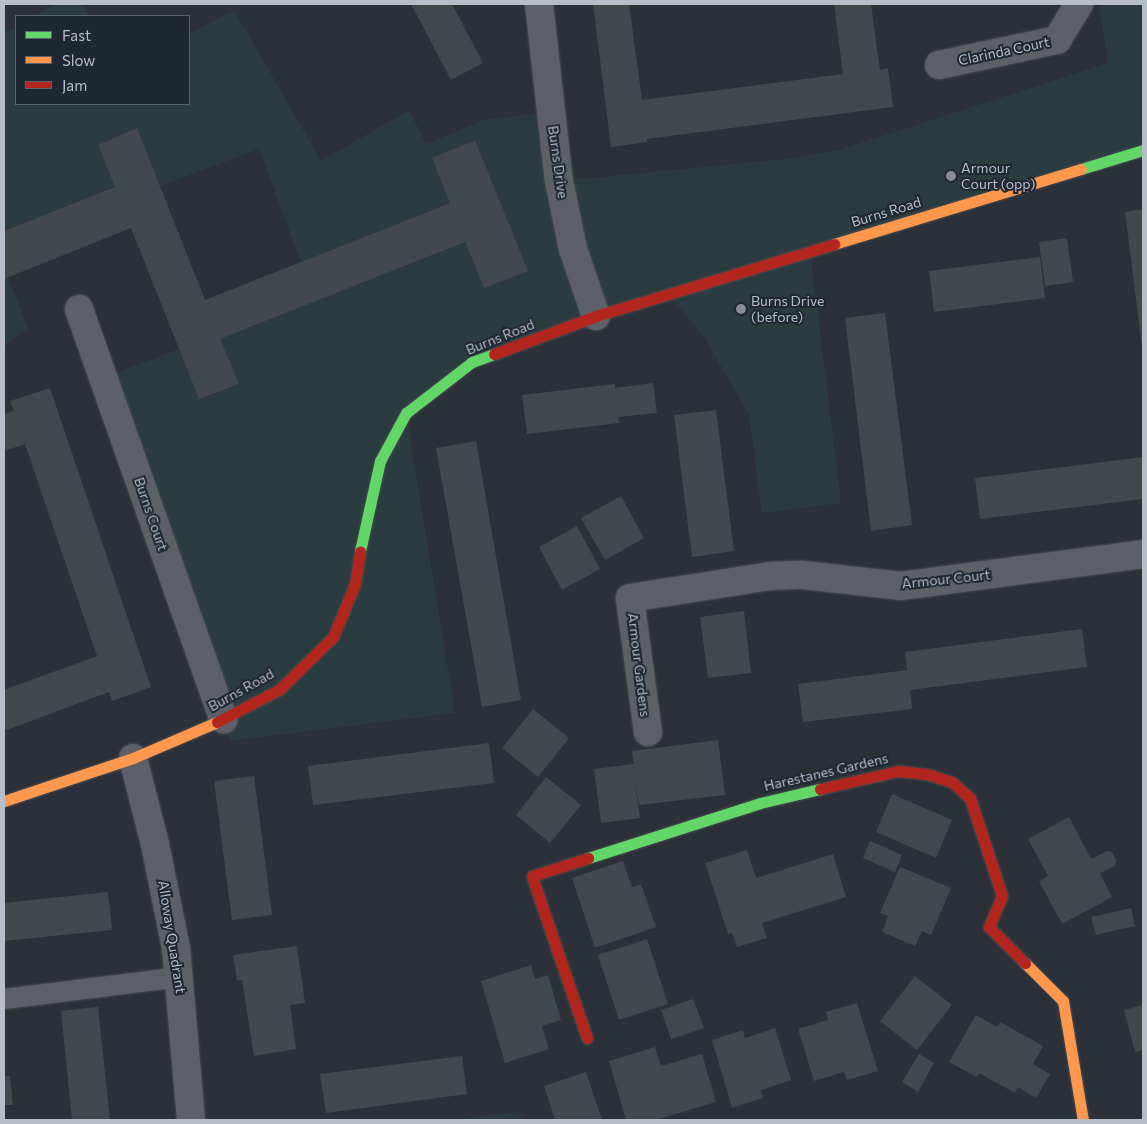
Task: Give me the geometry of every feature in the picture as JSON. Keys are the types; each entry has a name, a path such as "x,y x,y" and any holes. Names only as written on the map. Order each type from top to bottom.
{"street":[{"name":"Burns Drive","path":"539,4 559,181 573,249 596,316"},
{"name":"Clarinda Court","path":"939,65 1057,40 1079,4"},
{"name":"Burns Road","path":"4,802 133,758 223,718 280,689 333,637 355,584 365,522 380,461 406,413 472,362 596,316 1143,150"},
{"name":"Burns Court","path":"79,310 223,718"},
{"name":"Armour Court","path":"748,579 803,575 901,586 1143,554"},
{"name":"Armour Gardens","path":"648,732 630,598 748,579"},
{"name":"Alloway Quadrant","path":"133,758 155,844 180,977 191,1120"},
{"name":"Harestanes Gardens","path":"587,1038 532,876 760,803 898,771 926,774 952,782 970,798 1002,896 989,927 1063,1001 1083,1120"}],"lane":[{"path":"4,999 180,977"}],"shaded area":[{"path":"56,4 82,4 89,15 36,15"},
{"path":"1099,4 1143,4 1143,150 810,251 841,503 762,513 749,414 705,339 669,294 472,362 406,413 455,713 230,741 103,378 179,349 200,399 238,384 220,339 465,242 484,288 527,271 475,140 432,158 450,203 301,262 259,149 160,186 137,129 98,145 115,187 4,231 4,34 15,28 15,105 190,105 190,32 234,10 321,161 409,110 426,144 483,120 551,112 560,181 796,158 842,149 1108,63"},
{"path":"8,277 28,329 4,346 4,279"},
{"path":"518,1112 523,1120 450,1120"}],"building":[{"path":"411,4 452,4 483,63 451,80"},
{"path":"593,4 629,4 642,100 843,74 834,4 871,4 880,70 888,68 893,107 647,139 647,142 611,147"},
{"path":"137,128 205,300 450,203 432,158 475,140 528,271 484,288 465,242 220,339 239,384 199,399 131,228 4,279 4,231 115,187 98,145"},
{"path":"1143,209 1143,346 1142,346 1125,212"},
{"path":"1067,238 1073,282 1045,286 1039,242"},
{"path":"1040,257 1045,298 934,312 929,271"},
{"path":"885,313 912,525 871,531 845,318"},
{"path":"653,383 657,413 618,417 619,423 527,434 522,395 615,384 615,388"},
{"path":"50,388 151,687 112,701 109,692 4,731 4,690 97,656 25,444 4,451 4,414 14,411 10,401"},
{"path":"716,410 734,551 692,557 674,415"},
{"path":"476,441 521,700 482,707 436,448"},
{"path":"1143,457 1143,499 980,519 975,478"},
{"path":"621,496 644,538 605,560 581,518"},
{"path":"577,526 600,569 562,590 539,547"},
{"path":"744,611 751,673 708,678 700,617"},
{"path":"1082,629 1087,667 910,690 912,709 803,722 798,684 907,670 905,652"},
{"path":"533,709 569,738 538,777 502,748"},
{"path":"718,740 725,795 639,805 635,784 640,818 601,823 594,769 634,764 632,751"},
{"path":"489,743 494,783 313,805 308,766"},
{"path":"254,776 272,915 232,920 214,781"},
{"path":"546,777 581,805 550,843 516,815"},
{"path":"892,794 952,820 936,858 876,832"},
{"path":"1069,817 1091,859 1107,851 1112,852 1116,860 1115,866 1100,873 1112,897 1062,924 1039,881 1048,876 1028,839"},
{"path":"870,841 902,855 895,872 863,858"},
{"path":"747,850 756,878 833,854 846,897 762,923 767,938 737,947 732,933 728,934 705,863"},
{"path":"623,861 632,887 641,884 656,927 595,948 572,878"},
{"path":"900,867 951,888 931,935 922,931 915,946 882,932 888,916 880,913"},
{"path":"108,892 112,930 4,941 4,903"},
{"path":"1131,908 1135,926 1096,935 1091,917"},
{"path":"647,939 668,1004 619,1020 598,955"},
{"path":"297,946 305,1003 290,1005 296,1049 254,1056 242,980 237,981 233,955"},
{"path":"531,965 535,979 548,975 561,1020 542,1026 549,1049 505,1063 481,981"},
{"path":"915,976 952,1005 917,1050 880,1021"},
{"path":"693,999 704,1028 671,1039 661,1010"},
{"path":"857,1003 878,1071 847,1080 844,1072 814,1081 798,1029 828,1020 826,1012"},
{"path":"1143,1005 1143,1050 1135,1052 1124,1010"},
{"path":"98,1007 110,1120 72,1120 61,1011"},
{"path":"976,1015 997,1027 1000,1022 1043,1046 1033,1064 1050,1074 1036,1098 1018,1087 1015,1093 979,1073 977,1077 949,1062"},
{"path":"775,1028 791,1080 761,1090 763,1098 732,1108 712,1040 743,1030 745,1038"},
{"path":"655,1047 661,1066 702,1054 716,1102 655,1120 626,1120 609,1061"},
{"path":"919,1054 934,1063 918,1092 902,1082"},
{"path":"462,1056 467,1094 326,1113 320,1074"},
{"path":"586,1072 602,1120 555,1120 544,1086"},
{"path":"4,1076 10,1076 13,1105 4,1105"}],"traffic: fast":[{"path":"1081,169 1143,150"},
{"path":"360,551 380,461 406,413 472,362 494,354"},
{"path":"588,858 760,803 820,789"}],"traffic: slow":[{"path":"834,244 1081,169"},
{"path":"4,801 133,758 217,722"},
{"path":"1025,963 1063,1001 1083,1120"}],"traffic: jam":[{"path":"494,354 596,316 834,244"},
{"path":"217,722 280,689 333,637 355,584 360,551"},
{"path":"820,789 898,771 927,774 952,782 970,798 1002,896 989,927 1025,963"},
{"path":"587,1038 532,876 588,858"}],"place":[{"name":"Armour Court (opp)","path":"951,176"},
{"name":"Burns Drive (before)","path":"741,309"}]}
